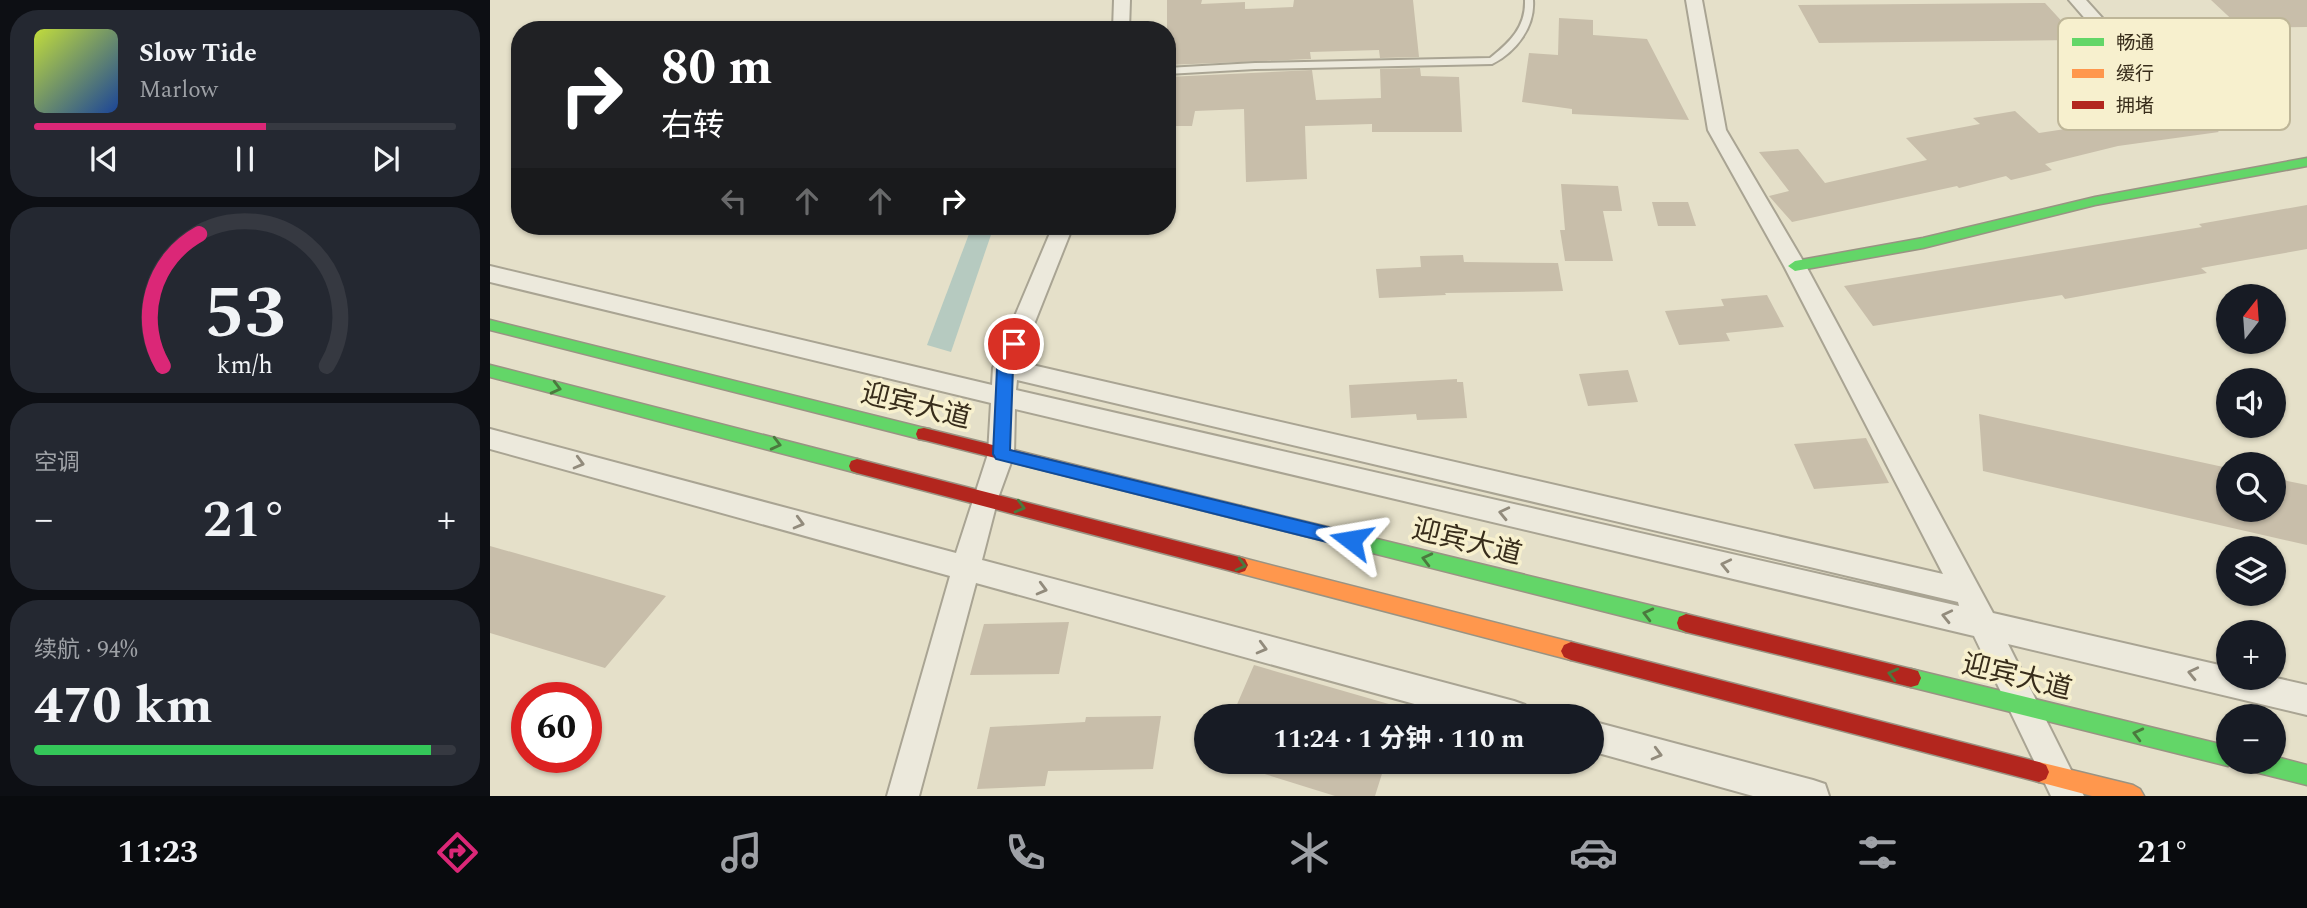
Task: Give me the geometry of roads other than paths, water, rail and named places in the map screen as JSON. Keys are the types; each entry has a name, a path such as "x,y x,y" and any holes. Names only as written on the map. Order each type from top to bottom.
{"main road":[{"path":"1795,265 1923,243 2095,201 2307,162"},
{"name":"迎宾大道","path":"490,325 2216,753"},
{"path":"490,371 985,498 2064,787 2133,796"},
{"path":"2286,770 2307,775"}],"street":[{"path":"1121,21 1122,0"},
{"path":"1694,0 1717,131 1795,265 1983,624 2064,787"},
{"path":"2077,0 2093,18"},
{"path":"903,796 985,498 1002,454 1005,368 1059,235"},
{"path":"490,274 1004,397 2307,700"},
{"path":"1005,368 1966,592"},
{"path":"490,439 1469,704"},
{"path":"1604,740 1813,796"}],"lane":[{"path":"1176,70 1255,66 1492,61 1518,41 1530,9 1529,0"}]}
